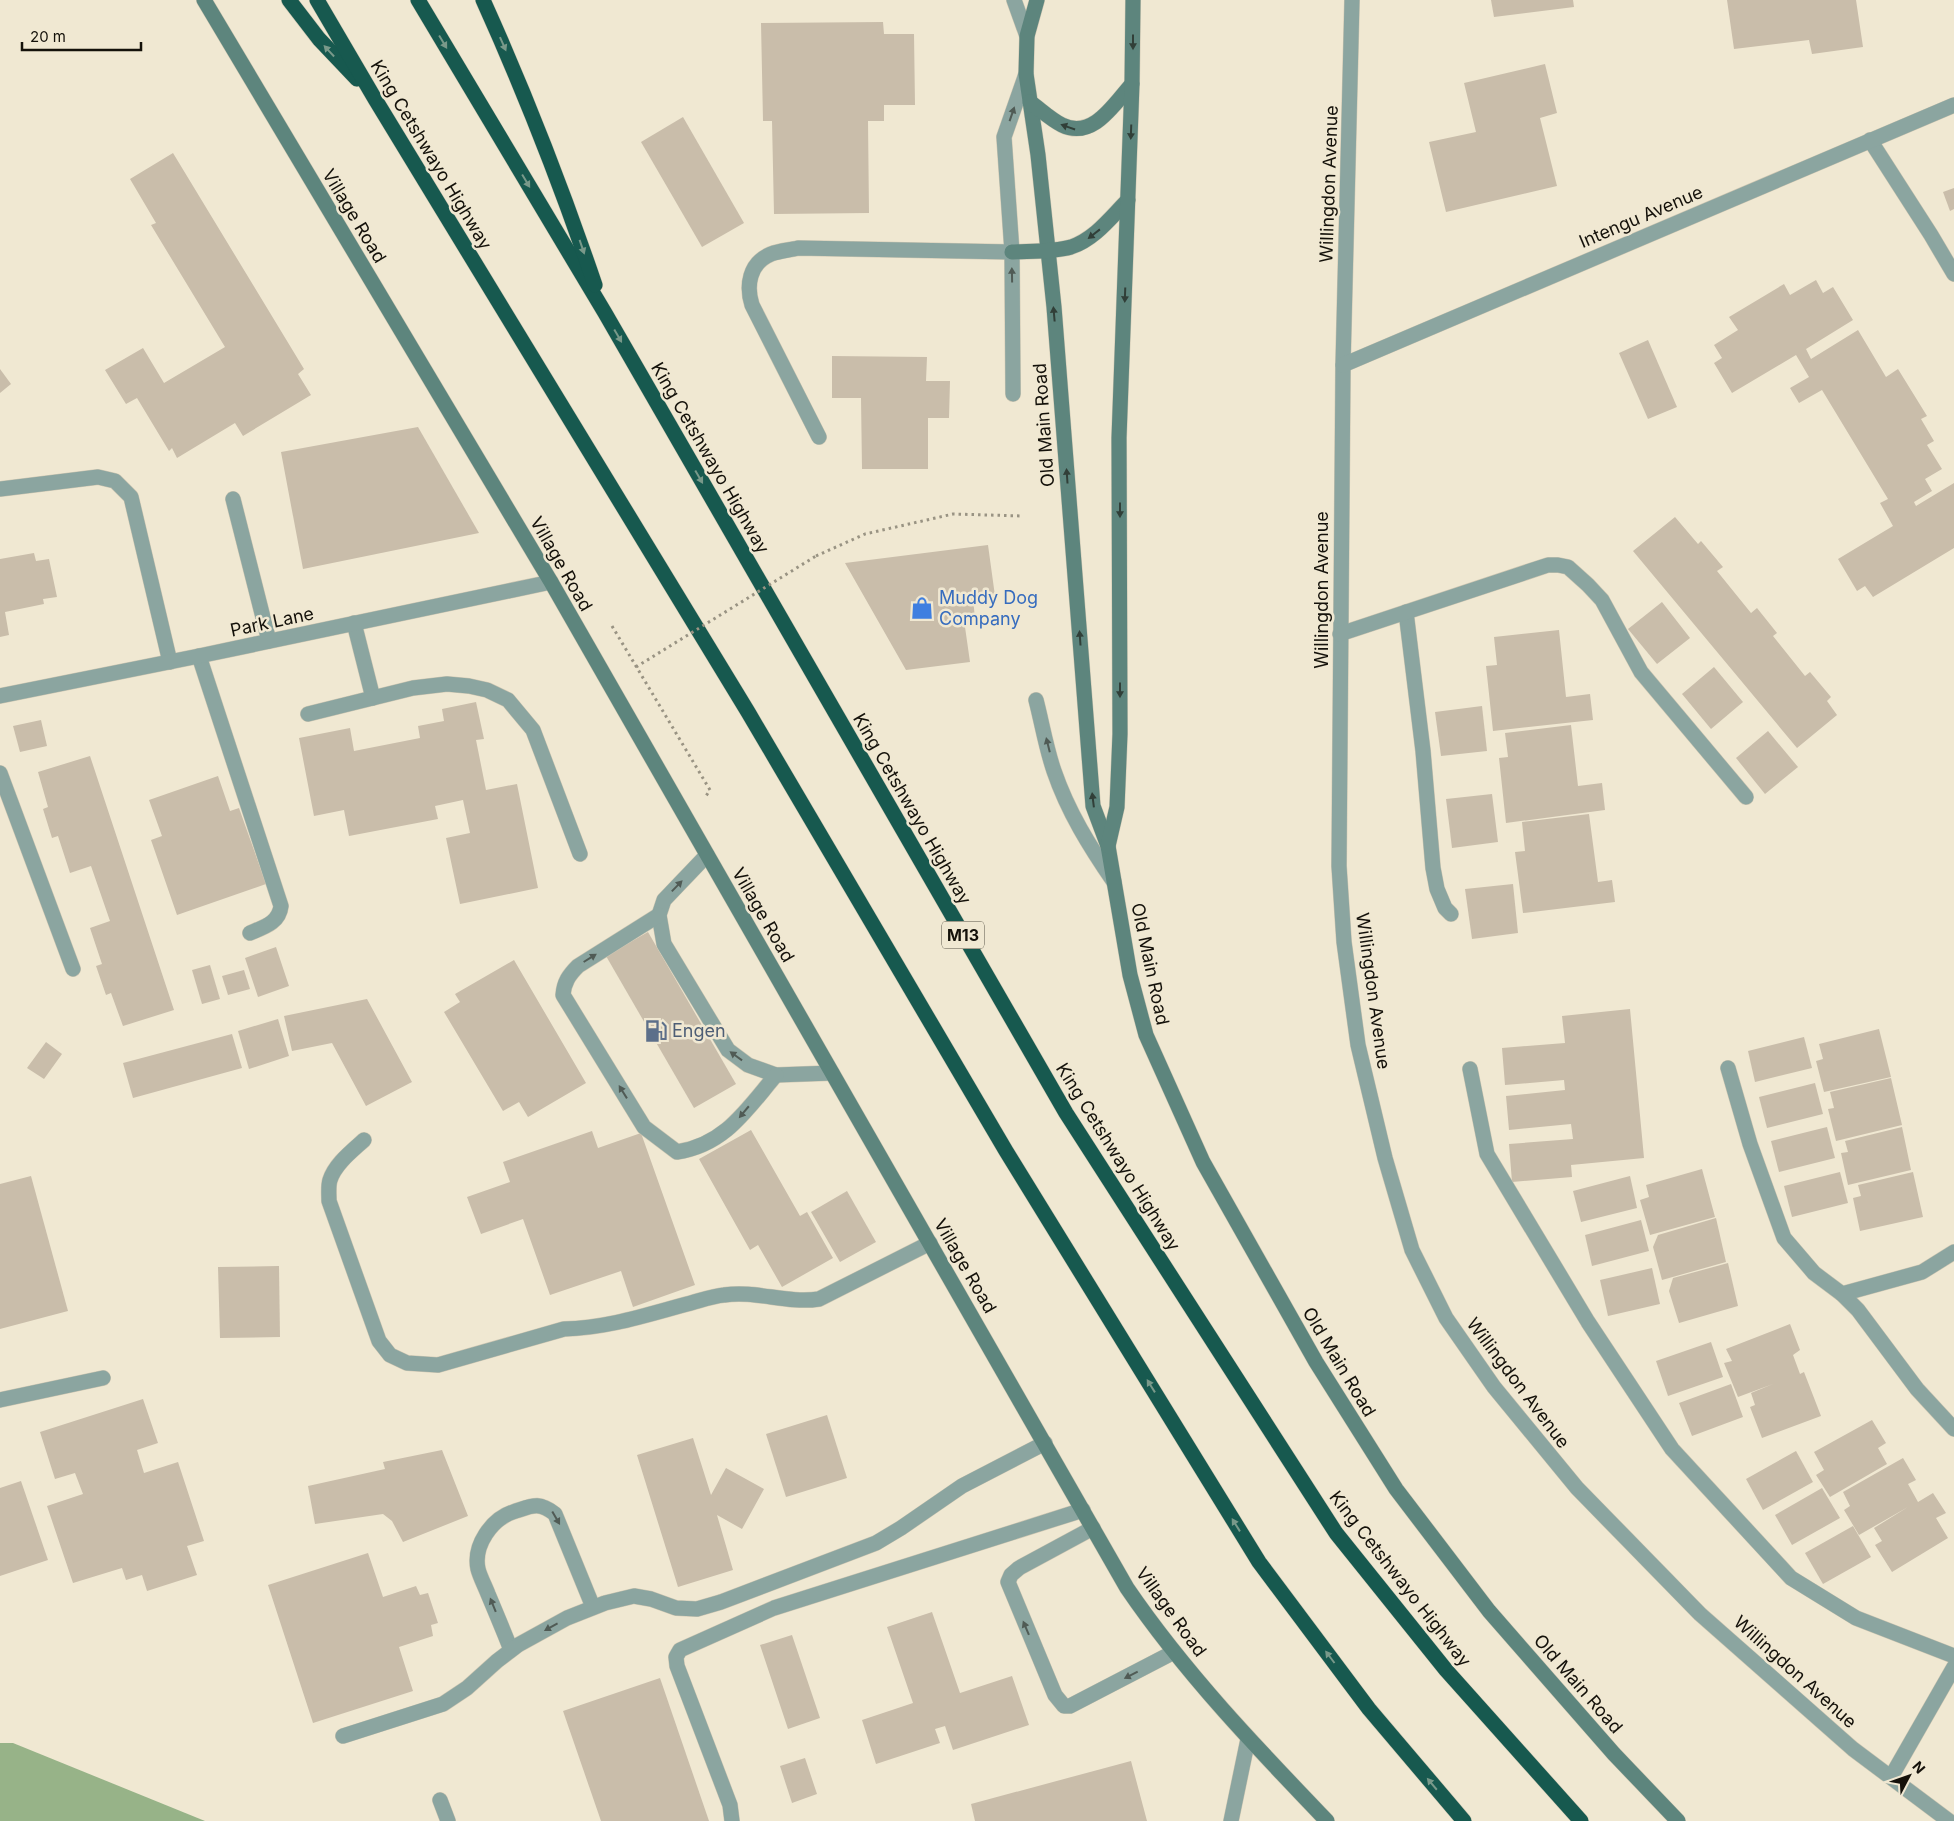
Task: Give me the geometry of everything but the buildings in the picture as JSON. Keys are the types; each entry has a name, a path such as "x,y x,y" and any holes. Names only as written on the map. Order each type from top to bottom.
{"highway":[{"path":"288,0 319,39 375,99"},
{"name":"King Cetshwayo Highway","path":"317,0 375,99 748,712 1006,1151 1259,1562 1369,1709 1464,1821"},
{"name":"King Cetshwayo Highway","path":"418,0 605,313 1066,1113 1336,1533 1446,1670 1580,1821"},
{"path":"483,0 567,200 605,313"}],"main road":[{"name":"Village Road","path":"204,0 551,582 1127,1588 1174,1652 1248,1739 1327,1821"},
{"name":"Old Main Road","path":"1038,0 1027,36 1026,74 1048,250 1093,806 1108,846 1130,975 1146,1035 1203,1162 1316,1362 1396,1489 1489,1611 1614,1754 1678,1821"},
{"name":"Old Main Road","path":"1108,846 1117,807 1120,734 1120,438 1133,0"},
{"path":"1030,102 1060,124 1078,130 1095,124 1132,84"},
{"path":"1012,252 1070,247 1084,241 1097,232 1128,200"}],"street":[{"path":"1014,0 1027,36"},
{"name":"Willingdon Avenue","path":"1352,0 1343,365 1339,866 1344,942 1358,1045 1384,1158 1412,1250 1451,1326 1494,1387 1577,1488 1700,1614 1853,1749 1950,1821"},
{"path":"1013,394 1012,252 1004,137 1026,74"},
{"name":"Intengu Avenue","path":"1343,365 1954,105"},
{"path":"1870,140 1954,274"},
{"path":"819,437 752,306 748,294 750,275 760,262 769,255 798,248 1012,252"},
{"path":"0,489 98,477 115,481 131,497 170,662"},
{"path":"233,499 270,641"},
{"path":"1340,634 1548,565 1568,567 1602,600 1640,672 1746,797"},
{"name":"Park Lane","path":"0,696 551,582"},
{"path":"1406,612 1422,742 1433,868 1437,889 1451,914"},
{"path":"354,623 374,698"},
{"path":"199,656 281,906 280,913 275,920 250,933"},
{"path":"308,714 413,688 447,684 487,690 508,700 533,730 580,854"},
{"path":"1036,700 1054,770 1068,806 1088,844 1114,882"},
{"path":"0,773 74,969"},
{"path":"707,855 664,900 659,915 664,944 728,1050 748,1065 776,1075 832,1072"},
{"path":"659,915 578,966 563,985 563,995 644,1126 677,1152 693,1149 712,1141 735,1124 776,1075"},
{"path":"1728,1068 1750,1144 1784,1238 1814,1273 1842,1294 1858,1310 1917,1389 1954,1429"},
{"path":"1470,1069 1487,1154 1588,1322 1672,1449 1791,1578 1856,1618 1954,1656"},
{"path":"364,1140 346,1156 336,1170 330,1181 329,1200 379,1341 390,1355 406,1363 438,1364 564,1328 582,1328 625,1321 723,1295 744,1293 803,1301 819,1299 930,1243"},
{"path":"1842,1294 1922,1272 1954,1252"},
{"path":"0,1400 103,1378"},
{"path":"343,1736 443,1704 467,1688 512,1650 567,1618 593,1607 618,1598 634,1596 651,1599 676,1608 696,1609 721,1602 876,1543 902,1528 962,1486 1045,1443"},
{"path":"512,1650 478,1568 479,1551 484,1535 494,1522 506,1514 537,1504 547,1507 555,1514 593,1607"},
{"path":"732,1821 730,1805 677,1666 676,1657 680,1650 774,1608 1083,1510"},
{"path":"1093,1528 1019,1568 1008,1582 1054,1695 1064,1706 1070,1706 1174,1652"},
{"path":"1890,1777 1954,1667"},
{"path":"1231,1821 1248,1739"},
{"path":"440,1800 448,1821"}],"path":[{"path":"636,666 816,556 864,534 952,514 1022,516"}],"green space":[{"path":"0,1743 13,1743 205,1821 0,1821"}],"place":[{"name":"Muddy Dog Company","path":"922,608"},
{"name":"Engen","path":"656,1031"}]}
